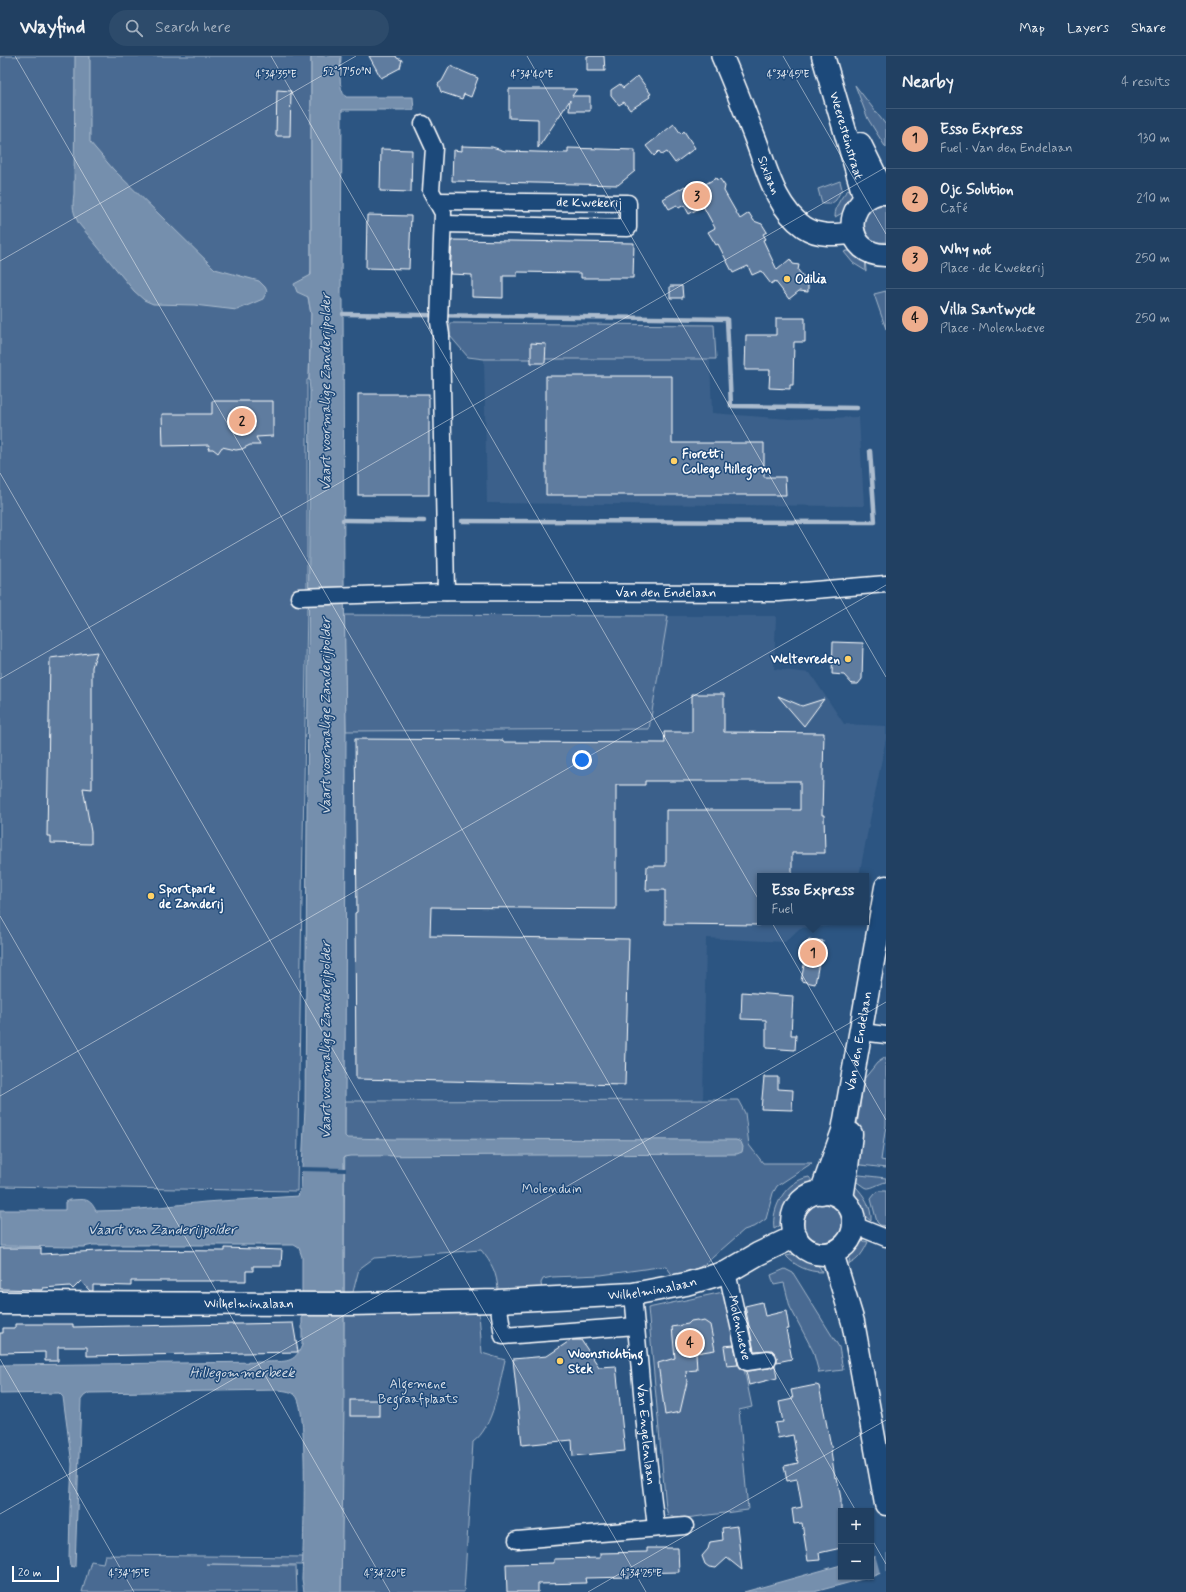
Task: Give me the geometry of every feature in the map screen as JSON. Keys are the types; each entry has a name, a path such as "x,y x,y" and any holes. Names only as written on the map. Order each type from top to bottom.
{"main road":[{"name":"Weeresteinstraat","path":"826,64 869,165 878,195"},
{"path":"878,195 858,206 854,214 852,224 854,233 862,246 885,260"},
{"name":"Van den Endelaan","path":"821,1193 843,1131 886,887"},
{"name":"Van den Endelaan","path":"842,1198 851,1133 878,1034 886,942"},
{"path":"813,1194 832,1194 842,1198 851,1210 854,1225 851,1237 838,1250 823,1254 810,1251 803,1246 796,1236 793,1224 796,1209 806,1198 813,1194"},
{"name":"Wilhelminalaan","path":"0,1303 349,1304 498,1301 633,1294 662,1290 727,1272 758,1254 796,1236"},
{"path":"832,1252 853,1322 886,1504"}],"street":[{"name":"Sixlaan","path":"720,60 770,180 784,208 791,216 805,227 820,234 833,236 854,233"},
{"path":"423,124 434,148 431,191 443,213 439,322 442,368 446,592"},
{"name":"de Kwekerij","path":"436,200 628,203 628,228 443,224"},
{"name":"Van den Endelaan","path":"299,597 446,592 779,593 886,584"},
{"path":"854,1225 886,1238"},
{"name":"Molenhoeve","path":"727,1272 747,1362 768,1359"},
{"name":"Van Engelenlaan","path":"633,1294 656,1527"},
{"path":"498,1301 503,1336 636,1326"},
{"path":"517,1540 656,1527 685,1526"}],"shaded area":[{"name":"Fioretti College Hillegom","path":"484,359 710,359 712,413 789,419 859,417 864,506 487,503"},
{"path":"668,616 776,616 774,669 810,673 844,724 886,726 886,738 860,873 757,873 757,925 841,925 800,928 785,942 706,938 703,1101 345,1101 346,731 649,729"}],"green space":[{"name":"Sportpark de Zanderij","path":"0,56 311,56 311,269 308,297 311,314 309,379 307,380 307,605 297,1191 0,1186"},
{"path":"855,85 886,125 886,148 868,119"},
{"path":"840,181 842,189 836,200 831,204 822,204 818,189"},
{"path":"854,185 856,192 844,212 835,217 836,208 840,200"},
{"path":"886,205 886,242 877,242 870,238 866,232 866,218 870,211 876,207"},
{"path":"853,251 865,257 866,271 853,263 844,252"},
{"path":"886,291 886,329 874,294"},
{"path":"450,323 714,325 716,359 484,359 468,357 450,336"},
{"path":"344,615 668,616 649,729 346,731"},
{"path":"886,1057 886,1125 881,1160 886,1161 886,1168 853,1164 855,1139 864,1079 877,1063"},
{"name":"Molenduin","path":"738,1100 745,1113 749,1145 763,1163 812,1163 777,1186 773,1193 766,1219 756,1226 744,1230 705,1264 698,1268 673,1276 666,1266 601,1275 552,1277 543,1279 541,1283 542,1290 498,1290 493,1269 481,1250 374,1258 359,1269 353,1292 344,1292 345,1101"},
{"path":"851,1174 886,1178 886,1182 866,1188 850,1177"},
{"path":"809,1177 812,1182 810,1188 794,1198 784,1220 774,1229 775,1212 782,1196 793,1184 801,1179"},
{"path":"855,1186 869,1206 871,1221 858,1208 850,1193"},
{"path":"879,1191 886,1191 886,1226 880,1225 877,1222 871,1199"},
{"path":"823,1204 836,1210 842,1223 836,1236 823,1242 810,1236 804,1223 810,1210"},
{"path":"864,1241 868,1242 863,1252 855,1261 849,1264 853,1246"},
{"path":"795,1254 815,1262 822,1272 802,1268 793,1263 786,1256"},
{"path":"785,1269 793,1273 839,1347 843,1370 819,1373 813,1351 790,1307 784,1283 774,1285 771,1275"},
{"path":"728,1291 752,1407 739,1410 748,1510 678,1519 668,1515 666,1508 648,1308"},
{"name":"Algemene Begraafplaats","path":"344,1313 479,1313 482,1353 505,1360 495,1405 491,1416 480,1435 473,1442 464,1592 341,1592"},
{"path":"105,1555 303,1557 302,1565 206,1564 296,1566 297,1592 82,1592 91,1561 103,1563"}],"water":[{"path":"75,56 90,56 90,142 113,169 215,269 259,281 267,291 263,299 237,310 194,305 153,304 144,300 134,291 79,224 74,213 73,206"},
{"path":"311,56 341,56 340,83 341,89 346,97 413,97 414,110 342,110 341,297 343,300 346,731 345,1136 347,1138 394,1139 736,1140 741,1142 743,1147 742,1152 737,1154 344,1157 344,1406 341,1592 304,1592 302,1579 304,1513 303,1427 300,1407 296,1396 292,1393 279,1390 89,1393 84,1396 81,1400 75,1567 70,1566 69,1559 72,1464 63,1397 59,1393 0,1394 0,1365 279,1362 289,1360 296,1356 302,1345 302,1257 299,1248 294,1245 93,1245 84,1247 0,1246 0,1210 65,1210 65,1202 69,1200 85,1200 91,1203 96,1211 131,1210 205,1202 298,1196 301,1187 305,1108 309,379 311,314 308,297 297,292 294,284 311,275"},
{"path":"886,1553 886,1571 874,1576 874,1557"},
{"path":"838,1566 838,1580 859,1580 814,1592 744,1592"}],"pier":[{"path":"300,1167 346,1168 346,1172 299,1171"},
{"path":"886,1551 886,1574 881,1576 875,1555"}],"building":[{"path":"369,56 396,56 402,60 400,68 381,78"},
{"path":"587,56 604,56 605,71 587,71"},
{"path":"450,66 478,78 471,97 464,94 462,99 441,92 438,84 442,81"},
{"path":"638,76 651,94 649,95 650,97 630,110 624,102 619,105 611,95 611,90 620,84 623,88"},
{"path":"509,89 577,89 572,96 590,96 590,111 569,111 570,100 538,148 538,119 509,118"},
{"path":"277,90 291,91 290,136 276,136"},
{"path":"674,124 681,134 684,131 695,148 675,163 667,152 662,155 659,151 654,156 646,146"},
{"path":"462,146 492,147 505,151 568,153 568,148 635,150 635,171 618,185 452,181 453,150 462,151"},
{"path":"381,149 412,150 411,192 380,191"},
{"path":"716,178 717,180 720,179 725,186 724,191 740,219 749,213 754,221 762,224 767,232 763,234 766,239 763,240 777,270 790,259 793,264 799,265 798,270 808,283 808,292 799,291 789,299 775,281 771,284 761,271 752,275 748,266 733,273 718,244 716,245 708,232 715,228 703,206 689,214 684,205 679,208 677,205 669,209 663,199 685,186 686,188 692,185 695,190"},
{"path":"367,215 411,216 409,269 366,268"},
{"path":"452,240 634,243 633,278 581,278 581,273 517,272 517,276 503,276 503,298 472,297 472,275 450,274"},
{"path":"670,286 682,286 683,298 670,298"},
{"path":"776,318 805,318 805,342 794,342 793,385 790,385 790,389 769,388 770,370 745,370 746,335 776,335"},
{"path":"531,343 546,344 545,363 531,363"},
{"path":"546,376 672,376 672,443 764,443 764,477 785,477 786,495 546,495"},
{"path":"358,394 429,394 429,495 358,495"},
{"path":"212,401 273,401 273,436 256,437 260,445 250,445 236,450 222,447 218,453 213,449 208,449 209,445 163,446 162,414 212,414"},
{"name":"Weltevreden","path":"833,642 863,643 862,679 858,684 852,684 844,675 832,674"},
{"path":"97,652 92,667 92,789 83,788 91,832 91,844 51,843 51,836 47,836 50,658"},
{"path":"692,694 724,694 724,732 824,733 822,815 824,815 825,853 792,853 792,873 757,873 757,925 665,924 665,890 646,890 647,866 666,866 666,810 800,810 800,781 645,781 645,785 616,785 616,909 431,907 430,936 629,939 625,1085 356,1079 355,913 357,912 355,739 665,743 664,732 692,732"},
{"path":"778,696 802,706 824,699 804,726"},
{"path":"809,939 823,941 815,984 801,981"},
{"path":"742,992 793,996 791,1035 796,1035 795,1050 766,1048 766,1020 741,1019"},
{"path":"764,1077 778,1077 778,1089 793,1090 792,1110 761,1109"},
{"path":"0,1248 41,1248 41,1254 118,1250 225,1251 225,1248 282,1250 281,1266 253,1266 253,1271 246,1271 246,1281 131,1281 131,1286 93,1285 93,1291 90,1291 81,1281 73,1289 70,1286 43,1288 43,1290 0,1289"},
{"path":"762,1302 765,1316 786,1311 789,1329 786,1329 792,1359 777,1362 777,1357 772,1350 754,1351 745,1306"},
{"path":"697,1320 700,1322 704,1321 710,1325 715,1350 696,1353 697,1370 686,1371 687,1382 680,1412 665,1415 658,1363 675,1358 672,1327 688,1324 691,1321"},
{"path":"293,1323 298,1352 87,1356 87,1347 58,1347 58,1361 45,1361 45,1352 0,1353 0,1333 3,1333 3,1328 15,1328 15,1324 73,1324 73,1327"},
{"path":"571,1340 581,1340 599,1367 616,1366 625,1451 573,1456 572,1440 522,1445 513,1359 547,1356"},
{"path":"734,1345 738,1365 727,1366 724,1346"},
{"path":"775,1365 777,1378 749,1385 746,1371 769,1368"},
{"path":"816,1385 819,1386 832,1451 835,1478 837,1477 841,1499 841,1508 838,1508 838,1549 819,1553 820,1560 808,1561 802,1523 794,1524 792,1509 802,1507 797,1479 787,1481 784,1466 798,1463 793,1435 778,1438 775,1423 783,1422 779,1402 793,1399 791,1390"},
{"path":"350,1400 379,1400 379,1416 350,1416"},
{"path":"737,1526 742,1570 727,1558 716,1568 709,1567 705,1564 702,1556 708,1549 710,1542 723,1540 722,1528"},
{"path":"647,1548 678,1548 679,1572 632,1573 632,1577 585,1578 586,1583 538,1584 538,1592 507,1592 506,1564 554,1563 554,1559 600,1558 600,1553 647,1552"}],"waterway":[{"path":"343,314 727,319 731,406 857,408"},
{"path":"462,521 875,522 870,451"},
{"path":"343,520 424,521"}],"place":[{"name":"Why not","path":"697,196"},
{"name":"Odilia","path":"787,279"},
{"name":"Ojc Solution","path":"242,421"},
{"name":"Fioretti College Hillegom","path":"674,461"},
{"name":"Weltevreden","path":"848,659"},
{"name":"Sportpark de Zanderij","path":"151,896"},
{"name":"Esso Express","path":"813,953"},
{"name":"Villa Santwyck","path":"690,1343"},
{"name":"Woonstichting Stek","path":"560,1361"}],"water label":[{"name":"Vaart voormalige Zanderijpolder","path":"326,392"},
{"name":"Vaart voormalige Zanderijpolder","path":"326,716"},
{"name":"Vaart voormalige Zanderijpolder","path":"326,1040"},
{"name":"Vaart vm Zanderijpolder","path":"162,1230"},
{"name":"Hillegommerbeek","path":"242,1373"}]}
